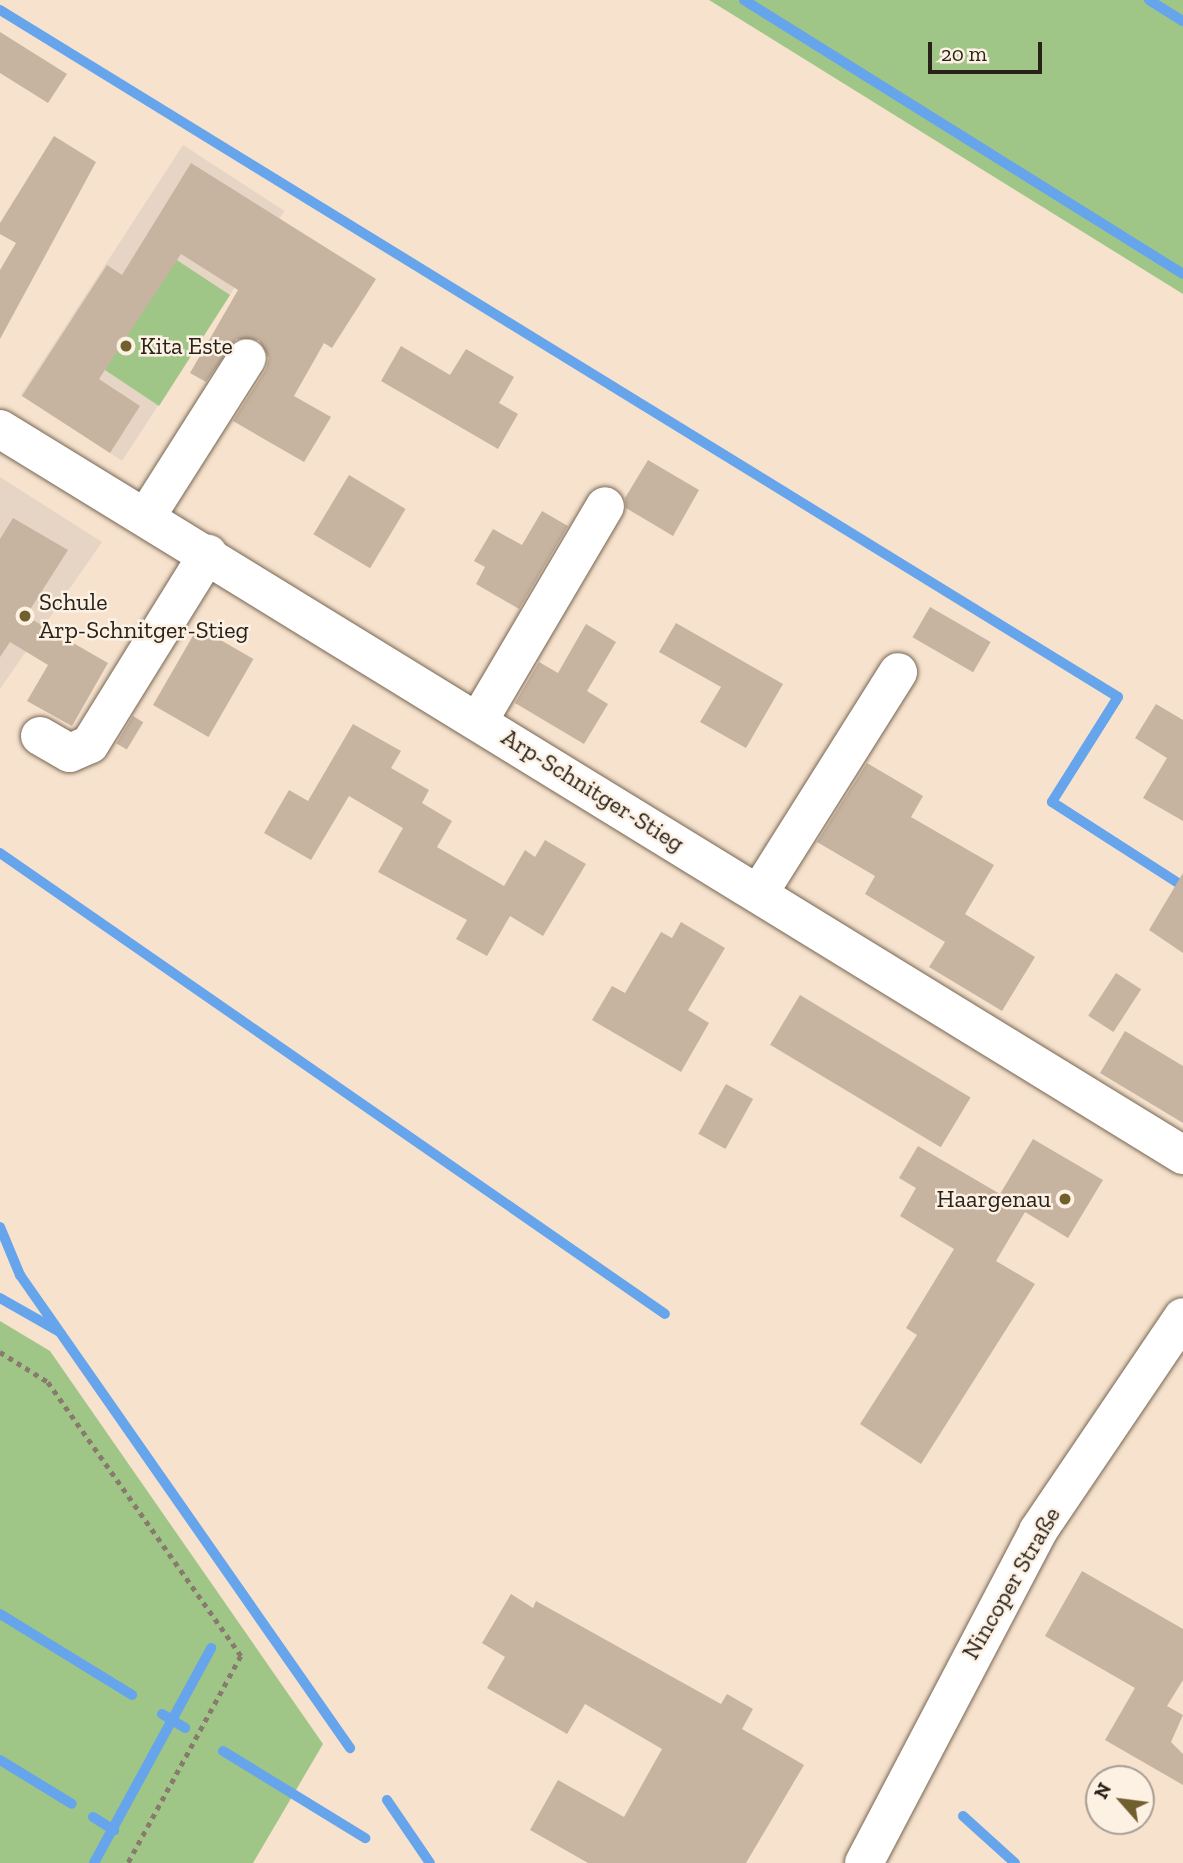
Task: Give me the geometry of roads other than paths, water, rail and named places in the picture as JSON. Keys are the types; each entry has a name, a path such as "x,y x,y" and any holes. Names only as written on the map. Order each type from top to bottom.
{"street":[{"path":"146,517 247,358"},
{"name":"Arp-Schnitger-Stieg","path":"0,429 479,720 1183,1155"},
{"path":"479,720 605,506"},
{"path":"40,736 70,753 90,744 208,554"},
{"path":"759,893 898,672"},
{"name":"Nincoper Straße","path":"864,1863 1038,1531 1183,1317"}],"waterway":[{"path":"744,0 1183,274"},
{"path":"1149,0 1183,21"},
{"path":"0,10 1118,697 1052,802 1183,886"},
{"path":"0,853 665,1314"},
{"path":"0,1227 20,1275 350,1748"},
{"path":"0,1298 58,1331"},
{"path":"0,1614 132,1695"},
{"path":"94,1863 211,1648"},
{"path":"162,1714 185,1728"},
{"path":"223,1751 365,1838"},
{"path":"0,1760 72,1804"},
{"path":"387,1800 430,1863"},
{"path":"963,1816 1015,1863"},
{"path":"93,1817 114,1830"}],"place":[{"name":"Kita Este","path":"126,346"},
{"name":"Schule Arp-Schnitger-Stieg","path":"25,616"},
{"name":"Haargenau","path":"1065,1199"}]}
